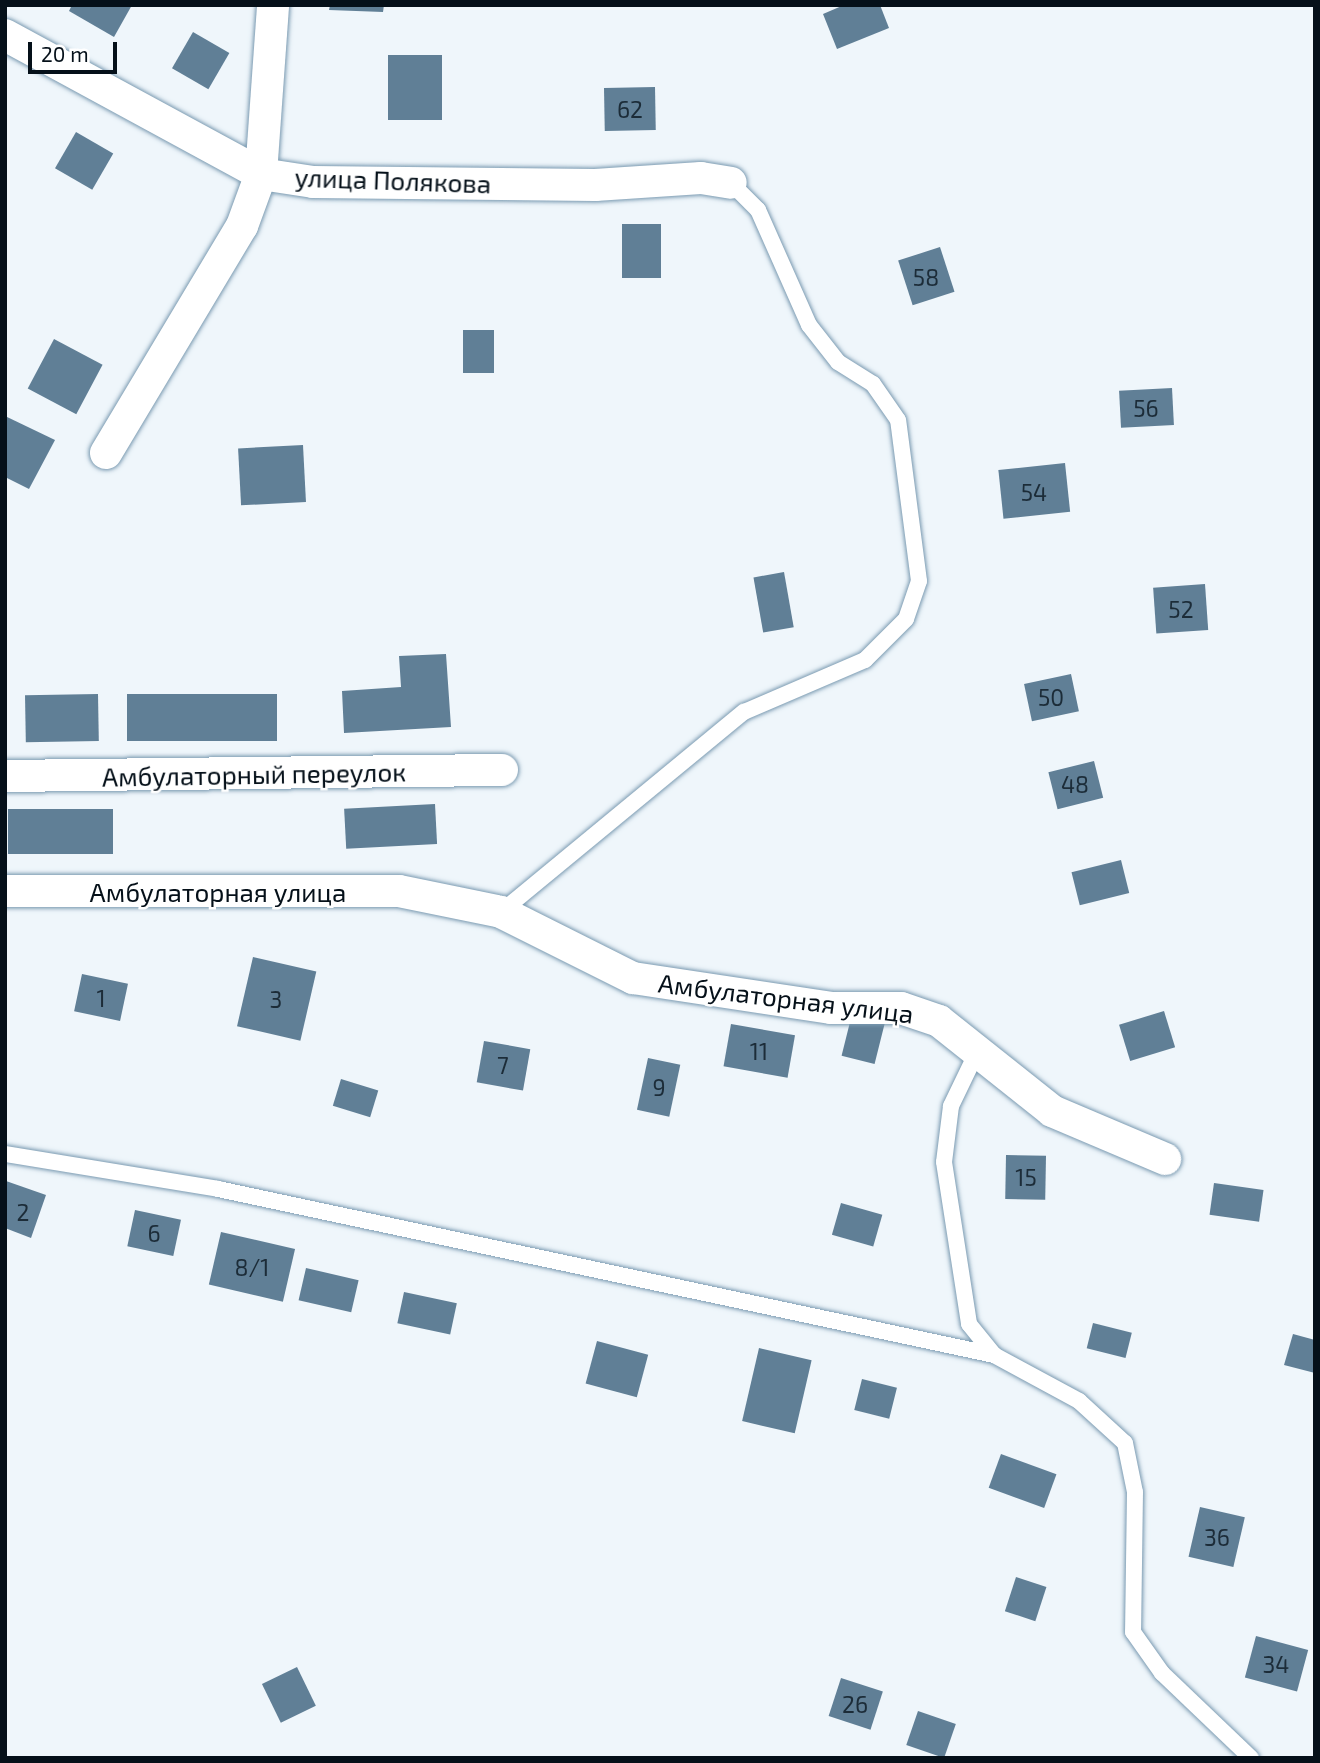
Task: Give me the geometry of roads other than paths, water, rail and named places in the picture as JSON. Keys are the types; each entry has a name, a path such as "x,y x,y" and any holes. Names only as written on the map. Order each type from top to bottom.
{"street":[{"path":"106,453 198,306 242,226 261,174 274,5"},
{"name":"улица Полякова","path":"5,35 261,174 313,182 595,185 701,178 732,183"},
{"name":"Амбулаторный переулок","path":"5,776 502,770"},
{"name":"Амбулаторная улица","path":"5,891 399,891 501,912 633,978 831,1008 901,1008 939,1021 976,1054 1052,1111 1165,1160"}],"lane":[{"path":"501,912 744,712 865,660 906,619 919,581 898,420 873,384 838,362 809,325 758,210 732,183"},
{"path":"976,1054 951,1106 944,1162 969,1324 994,1355"},
{"path":"5,1154 218,1189 994,1355 1079,1401 1125,1443 1135,1492 1133,1632 1162,1673 1251,1758"}]}
